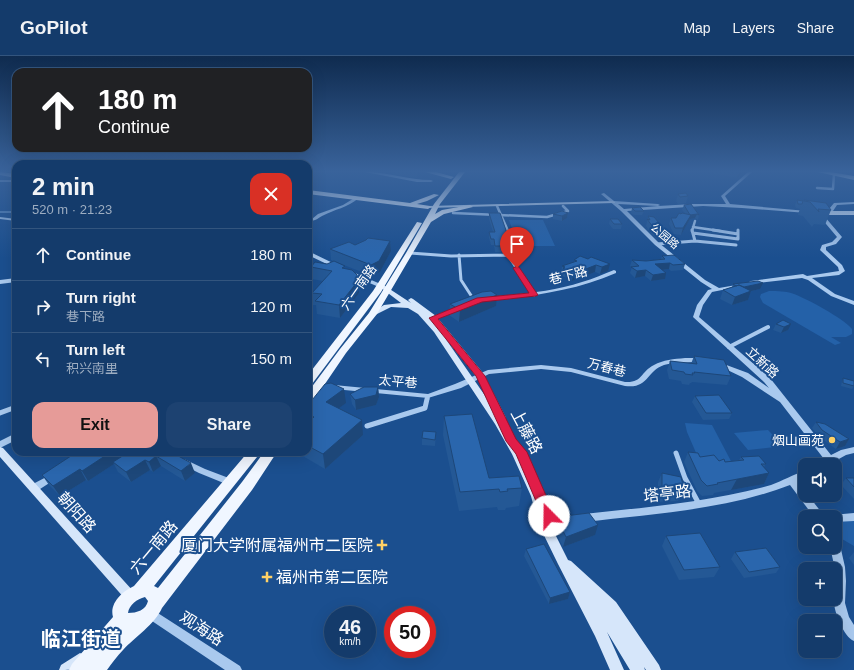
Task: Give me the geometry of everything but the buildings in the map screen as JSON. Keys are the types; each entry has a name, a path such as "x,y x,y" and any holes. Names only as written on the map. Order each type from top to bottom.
{"main road":[{"path":"378,201 431,207 613,202"},
{"path":"404,204 424,201"},
{"path":"431,207 435,201"},
{"path":"442,201 447,203 470,207"},
{"name":"六一南路","path":"312,380 410,253 427,221 431,207"},
{"name":"六一南路","path":"312,380 343,351 373,314 385,286 431,207"},
{"path":"427,221 442,212 470,207"},
{"path":"812,212 854,212"},
{"path":"385,286 426,318 476,378"},
{"path":"385,286 421,306 433,318 476,378 517,453 536,496 544,523 600,631 617,670"},
{"path":"373,314 390,305 401,304 412,307"},
{"name":"朝阳路","path":"0,450 135,594"},
{"name":"六一南路","path":"122,619 120,612 121,606 135,594 252,456"},
{"path":"78,670 101,661 150,611 247,486 268,456"},
{"path":"562,560 611,626 638,670"},
{"path":"562,560 611,606 654,670"},
{"path":"66,670 101,661 122,619 133,622 150,611 154,594 146,590 135,594"}],"street":[{"path":"312,220 320,215 345,206 353,201"},
{"path":"726,201 729,206"},
{"path":"613,202 670,206 729,206 812,212"},
{"name":"公园路","path":"613,202 657,244 703,281 717,288"},
{"path":"717,288 839,273 842,271 840,266 823,250 824,246 834,243 840,237 822,217 822,214 831,210 836,204 854,203"},
{"path":"410,253 508,255 513,253 514,250 502,215 497,206"},
{"path":"453,213 548,217 568,211 563,206"},
{"path":"622,210 670,206"},
{"path":"0,218 12,220"},
{"path":"695,221 693,233 695,241"},
{"path":"693,226 738,234"},
{"path":"693,233 738,239 738,230"},
{"path":"657,244 695,241 736,245"},
{"path":"312,255 327,263 385,286"},
{"path":"459,255 461,280 475,302"},
{"path":"508,255 534,295"},
{"name":"巷下路","path":"433,318 475,302 534,295 589,283 614,272"},
{"path":"803,277 833,295 854,303"},
{"path":"0,282 12,280"},
{"name":"立新路","path":"717,288 712,290 706,296 699,308 696,318 762,376 828,458"},
{"path":"729,347 768,327"},
{"name":"万春巷","path":"476,378 492,371 548,367 566,369 625,384 636,385 642,381 647,372 657,365 699,360 717,364 754,380 782,400"},
{"name":"太平巷","path":"312,380 352,389 428,396 476,378"},
{"path":"367,426 425,408 428,396"},
{"path":"0,413 12,408"},
{"path":"0,450 12,440"},
{"path":"834,458 844,452 854,450"},
{"path":"676,453 685,478 699,505"},
{"path":"173,456 198,470 231,482"},
{"path":"34,488 62,471"},
{"name":"塔亭路","path":"572,520 699,505 774,488 798,478"},
{"path":"792,482 814,510"},
{"path":"842,518 854,517"},
{"path":"544,523 556,522"},
{"path":"837,554 840,571 839,603 844,620 854,635"},
{"name":"观海路","path":"150,611 236,670"}],"shaded area":[{"path":"509,220 543,220 555,246 518,246"},
{"path":"769,291 791,293 816,304 833,314 852,329 852,334 846,337 831,337 841,343 835,345 763,303 760,297 761,294"},
{"path":"685,423 712,425 732,463 700,462 687,432"},
{"path":"768,430 783,446 748,450 734,433"},
{"path":"842,521 854,521 854,546 842,539"}],"waterway":[{"path":"0,212 12,212"}],"place":[{"name":"烟山画苑","path":"832,440"},
{"name":"厦门大学附属福州市二医院","path":"382,545"},
{"name":"福州市第二医院","path":"267,577"}],"district":[{"name":"临江街道","path":"81,639"}],"route":[{"path":"517,268 534,295 480,300 433,318 480,376 512,441 521,452 549,516"}]}
